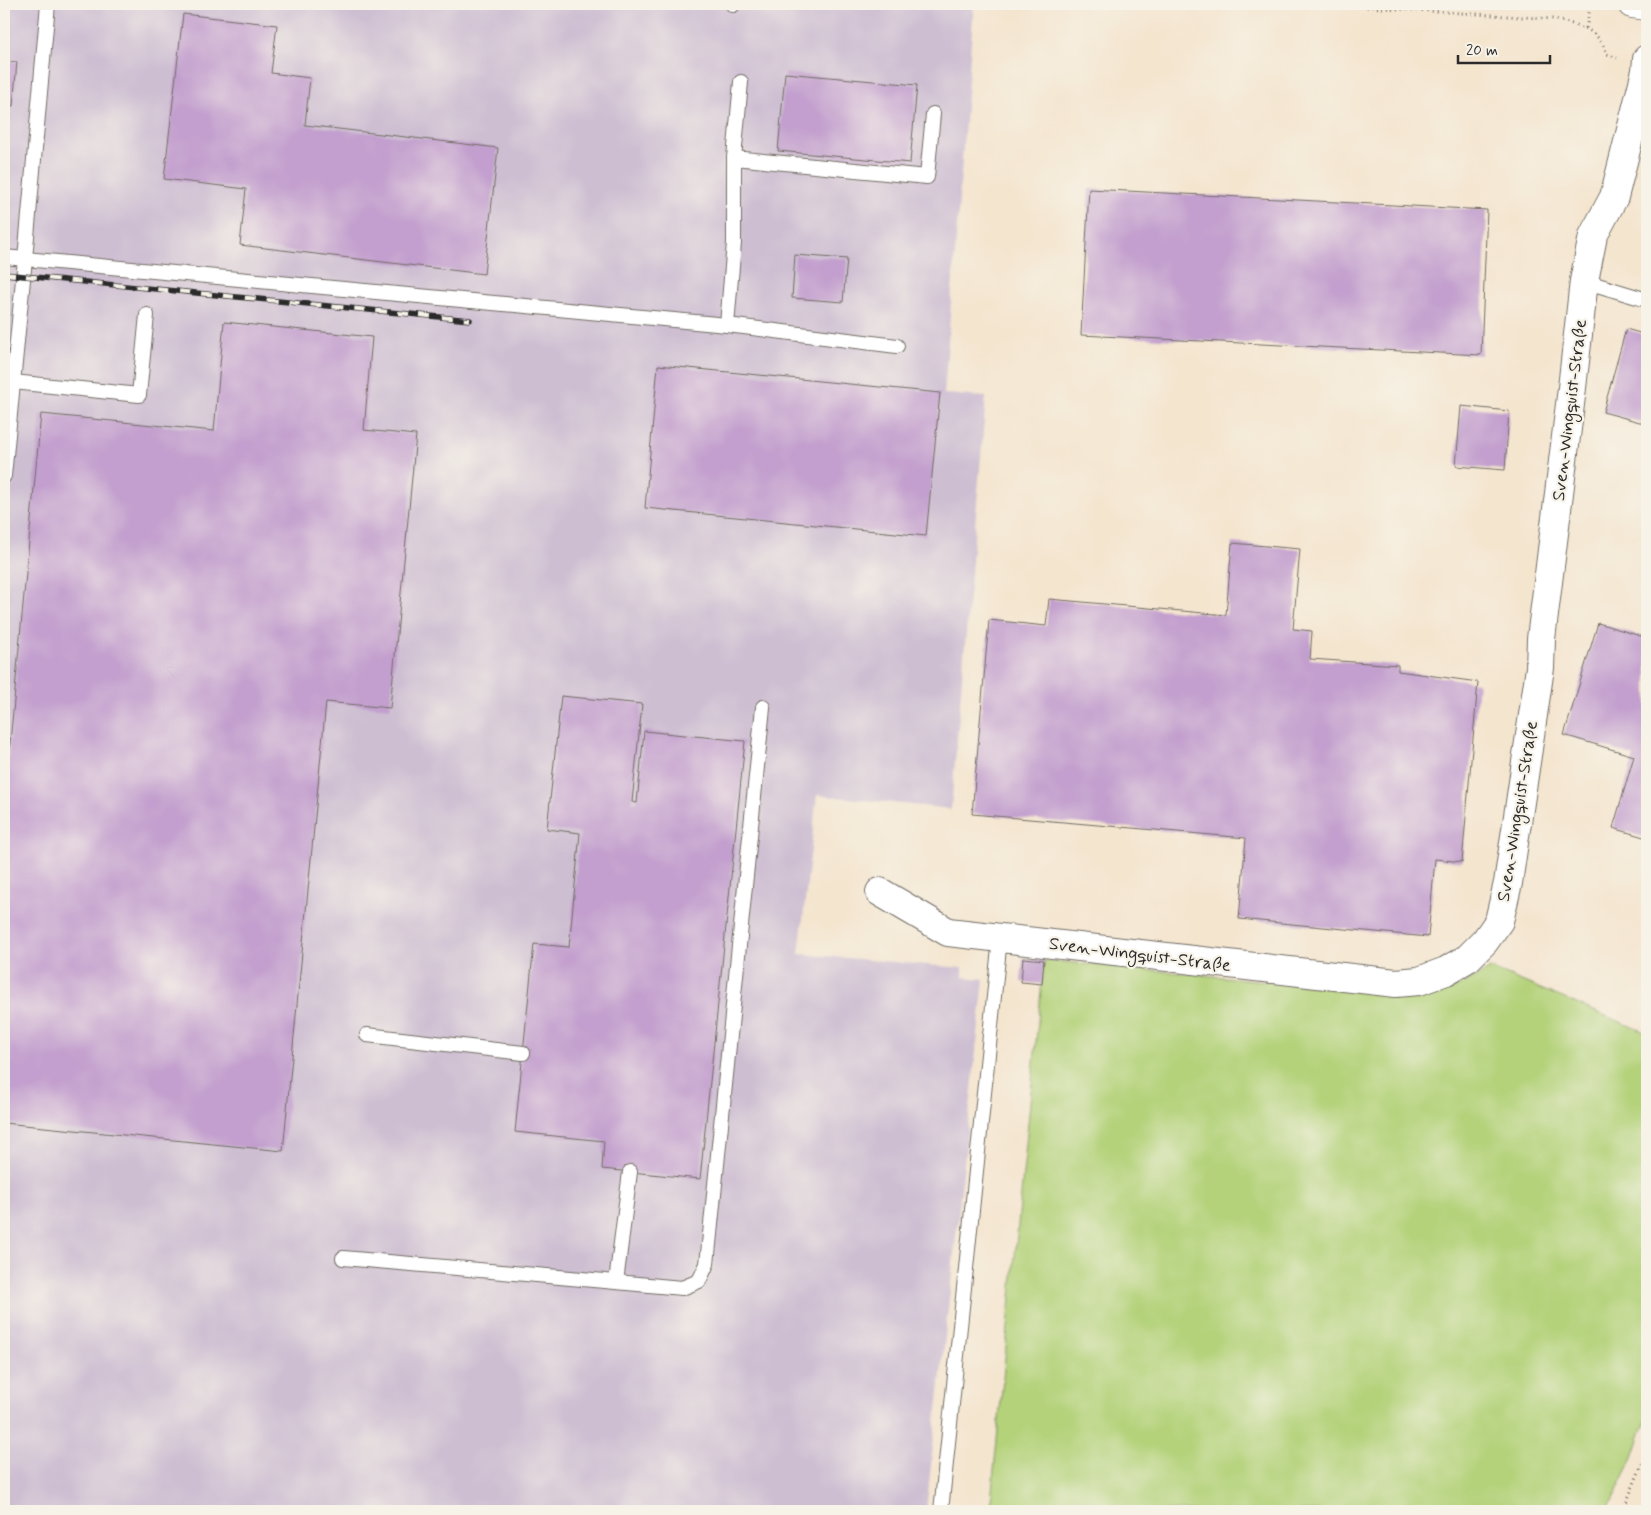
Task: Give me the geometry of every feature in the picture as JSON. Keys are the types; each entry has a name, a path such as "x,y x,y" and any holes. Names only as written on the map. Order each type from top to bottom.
{"street":[{"path":"1632,4 1647,6"},
{"name":"Sven-Wingquist-Straße","path":"880,892 948,932 1396,983 1419,981 1446,971 1468,958 1485,941 1499,921 1512,854 1540,668 1541,638 1584,281 1593,236 1614,197 1647,65"}],"lane":[{"path":"4,476 48,4"},
{"path":"727,325 734,243 734,158 741,82"},
{"path":"734,158 927,177 933,114"},
{"path":"4,257 727,325 897,346"},
{"path":"1584,281 1647,300"},
{"path":"13,382 139,395 147,315"},
{"path":"343,1258 682,1288 699,1281 707,1264 763,707"},
{"path":"941,1511 1000,938"},
{"path":"367,1035 523,1053"},
{"path":"616,1282 630,1172"}],"path":[{"path":"1322,4 1553,19 1586,28 1603,43 1606,54 1647,65"},
{"path":"1586,28 1591,4"},
{"path":"1623,1511 1647,1452"}],"shaded area":[{"path":"4,4 974,4 944,394 986,397 951,809 817,795 799,954 963,968 963,977 984,979 926,1511 4,1511"}],"green space":[{"path":"1044,960 1424,996 1458,986 1490,968 1647,1033 1647,1416 1632,1460 1607,1511 990,1511"}],"building":[{"path":"183,14 277,25 271,73 310,78 305,125 498,148 484,274 240,245 246,189 164,179"},
{"path":"4,61 17,62 13,106 4,105"},
{"path":"785,73 917,85 910,163 778,151"},
{"path":"1089,189 1487,210 1481,355 1081,335"},
{"path":"795,255 847,259 843,302 792,298"},
{"path":"224,322 372,337 364,430 416,435 390,708 326,702 283,1151 4,1123 4,807 41,414 214,431"},
{"path":"1626,329 1647,335 1647,424 1603,412"},
{"path":"658,365 940,393 926,536 645,508"},
{"path":"1461,406 1509,411 1505,470 1456,466"},
{"path":"1232,543 1300,549 1293,629 1312,631 1310,659 1398,665 1398,671 1478,682 1462,862 1435,859 1428,937 1239,919 1246,838 972,814 989,620 1046,626 1049,599 1226,615"},
{"path":"1598,623 1647,638 1647,838 1613,828 1634,756 1564,735"},
{"path":"561,696 642,704 632,802 637,803 644,731 745,741 700,1179 602,1169 604,1141 515,1132 534,944 569,947 580,833 547,829"},
{"path":"1023,958 1044,960 1042,984 1021,982"}],"railway":[{"path":"4,274 470,320"}]}
